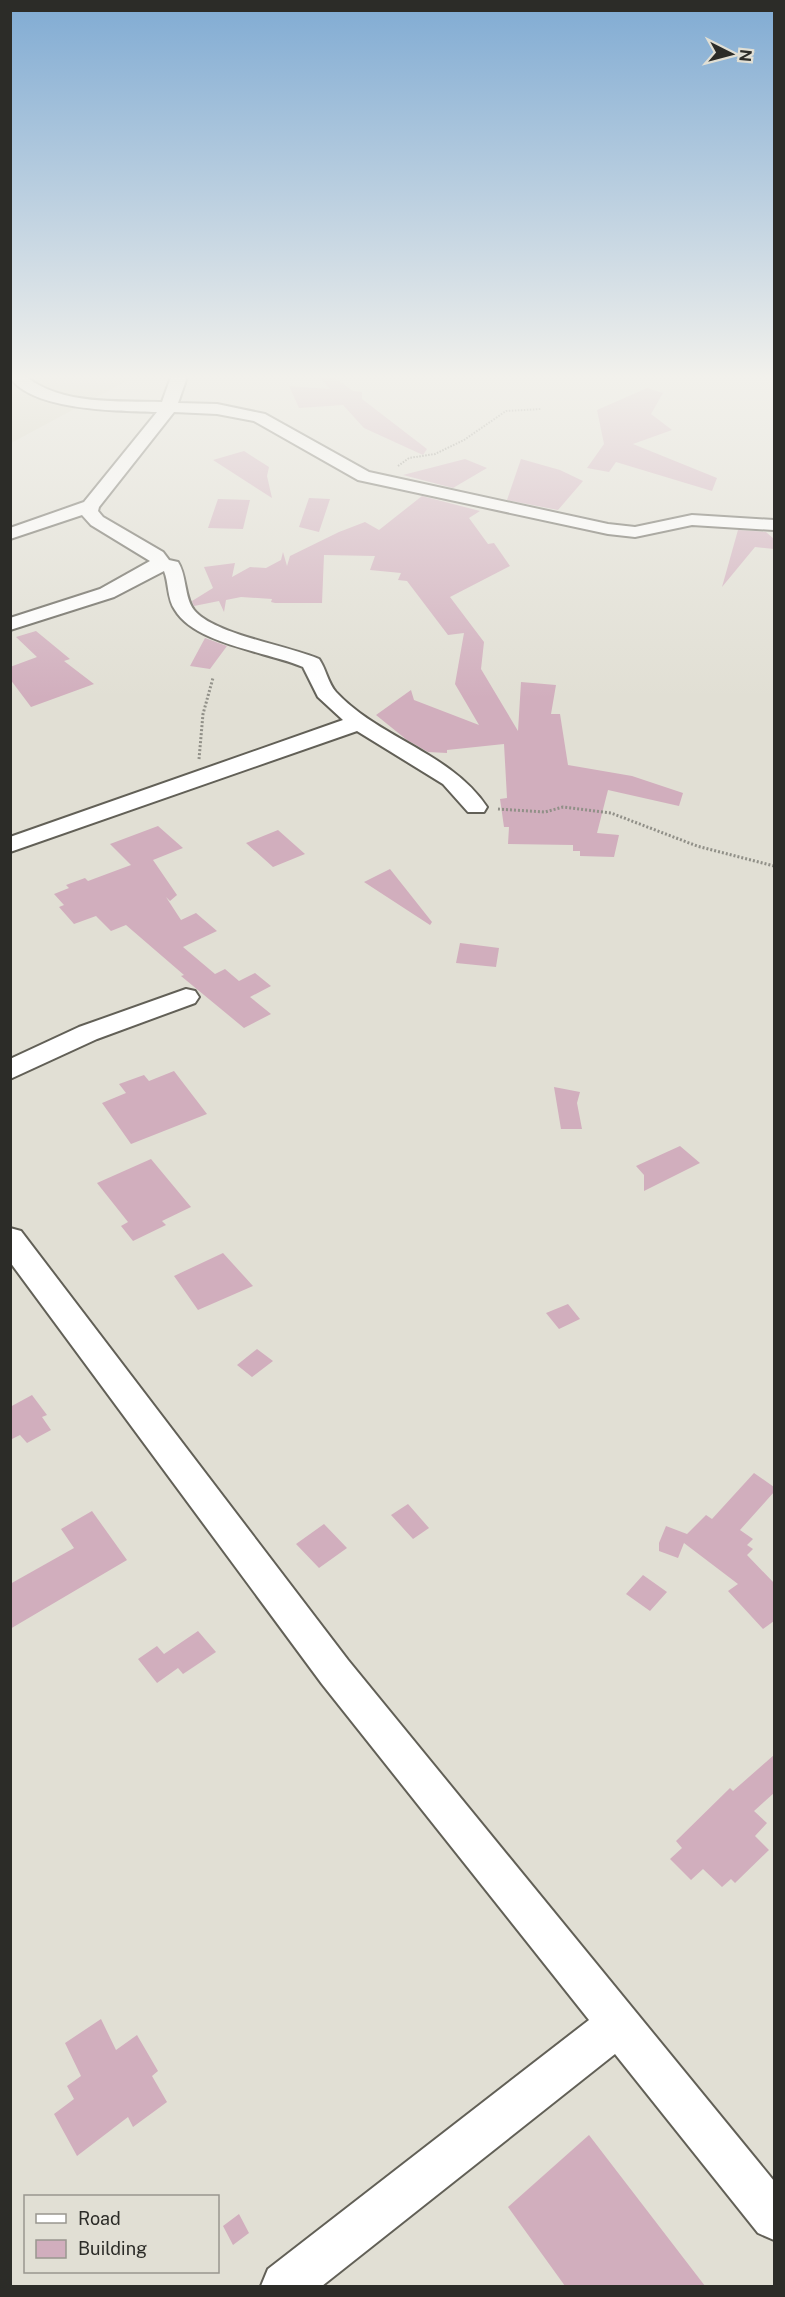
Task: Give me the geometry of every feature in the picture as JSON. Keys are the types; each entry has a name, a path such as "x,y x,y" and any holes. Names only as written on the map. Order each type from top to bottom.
{"street":[{"path":"15,531 90,506 108,484"},
{"path":"398,484 621,531 635,532 692,520 774,525"},
{"path":"90,506 92,517 156,556 160,560 158,564"},
{"path":"10,624 74,604 128,582 158,564 171,566 175,571 180,602 185,613 195,623 276,648 312,663 325,693 360,724 451,779 476,807"},
{"path":"10,845 344,726 360,724"},
{"path":"10,1070 88,1033 186,997"},
{"path":"15,1252 335,1672 774,2217"},
{"path":"285,2286 619,2024"}],"path":[{"path":"194,780 199,758 203,714 213,678"},
{"path":"476,807 545,812 562,807 611,813 697,846 774,866"}],"building":[{"path":"251,484 269,484 272,498"},
{"path":"438,484 459,484 453,488"},
{"path":"512,484 580,484 558,510 507,500"},
{"path":"689,484 715,484 712,491"},
{"path":"422,496 480,511 469,518 488,544 494,543 510,566 450,597 484,642 481,669 518,731 521,682 556,685 551,714 560,714 568,765 632,776 683,793 679,806 608,790 597,833 619,835 614,857 580,856 580,851 573,851 573,845 508,844 509,827 504,827 500,799 507,798 504,744 447,750 447,753 428,752 407,740 376,715 411,690 414,700 479,725 455,684 464,633 448,635 407,581 398,580 401,573 370,570 375,556 324,555 322,603 275,603 271,602 272,599 241,597 226,600 224,612 219,601 194,606 193,604 192,601 213,588 204,567 235,563 232,577 250,567 266,568 281,560 283,552 287,566 290,556 339,532 365,522 379,530"},
{"path":"309,498 330,499 319,532 299,527"},
{"path":"218,499 250,500 243,529 208,528"},
{"path":"738,530 766,532 774,539 774,549 755,547 722,587"},
{"path":"36,631 70,659 64,661 94,684 31,707 10,679 10,667 37,657 16,637"},
{"path":"205,638 227,646 210,669 190,666"},
{"path":"158,826 183,848 153,860 177,895 170,901 166,897 181,920 196,913 217,931 183,947 215,974 225,969 239,981 255,973 271,986 250,997 271,1014 244,1028 181,976 184,975 126,925 111,931 96,916 74,924 59,907 64,905 54,894 69,888 66,885 85,878 88,881 131,865 110,844"},
{"path":"278,830 305,854 273,867 246,843"},
{"path":"390,869 432,922 430,925 364,882"},
{"path":"460,943 499,948 496,967 456,963"},
{"path":"174,1071 207,1114 131,1144 102,1103 126,1093 119,1084 144,1075 149,1081"},
{"path":"554,1087 580,1092 577,1103 582,1129 561,1129"},
{"path":"680,1146 700,1163 644,1191 644,1175 636,1166"},
{"path":"151,1159 191,1207 162,1221 166,1225 133,1241 121,1226 128,1222 97,1183"},
{"path":"223,1253 253,1286 198,1310 174,1276"},
{"path":"568,1304 580,1319 559,1329 546,1313"},
{"path":"257,1349 273,1361 252,1377 237,1365"},
{"path":"32,1395 47,1415 42,1417 51,1430 27,1443 20,1435 10,1440 10,1407"},
{"path":"754,1473 774,1487 774,1492 740,1530 753,1539 747,1545 753,1549 747,1555 774,1583 774,1621 763,1629 728,1591 738,1584 684,1543 678,1558 659,1551 659,1543 666,1526 687,1534 706,1515 712,1519"},
{"path":"408,1504 429,1528 413,1539 391,1515"},
{"path":"92,1511 127,1560 10,1629 10,1584 74,1548 61,1529"},
{"path":"324,1524 347,1548 319,1568 296,1544"},
{"path":"643,1575 667,1592 650,1611 626,1594"},
{"path":"198,1631 216,1652 183,1674 178,1668 157,1683 138,1659 157,1646 164,1654"},
{"path":"774,1755 774,1793 754,1811 767,1823 755,1836 769,1850 735,1883 731,1879 722,1887 703,1869 691,1880 670,1859 682,1848 676,1841 730,1788 733,1791"},
{"path":"101,2019 116,2050 137,2035 158,2071 152,2076 167,2102 133,2127 128,2117 77,2156 54,2114 74,2099 67,2086 81,2076 65,2043"},
{"path":"589,2135 705,2286 565,2286 508,2207"},
{"path":"239,2214 249,2233 233,2245 223,2226"}]}
